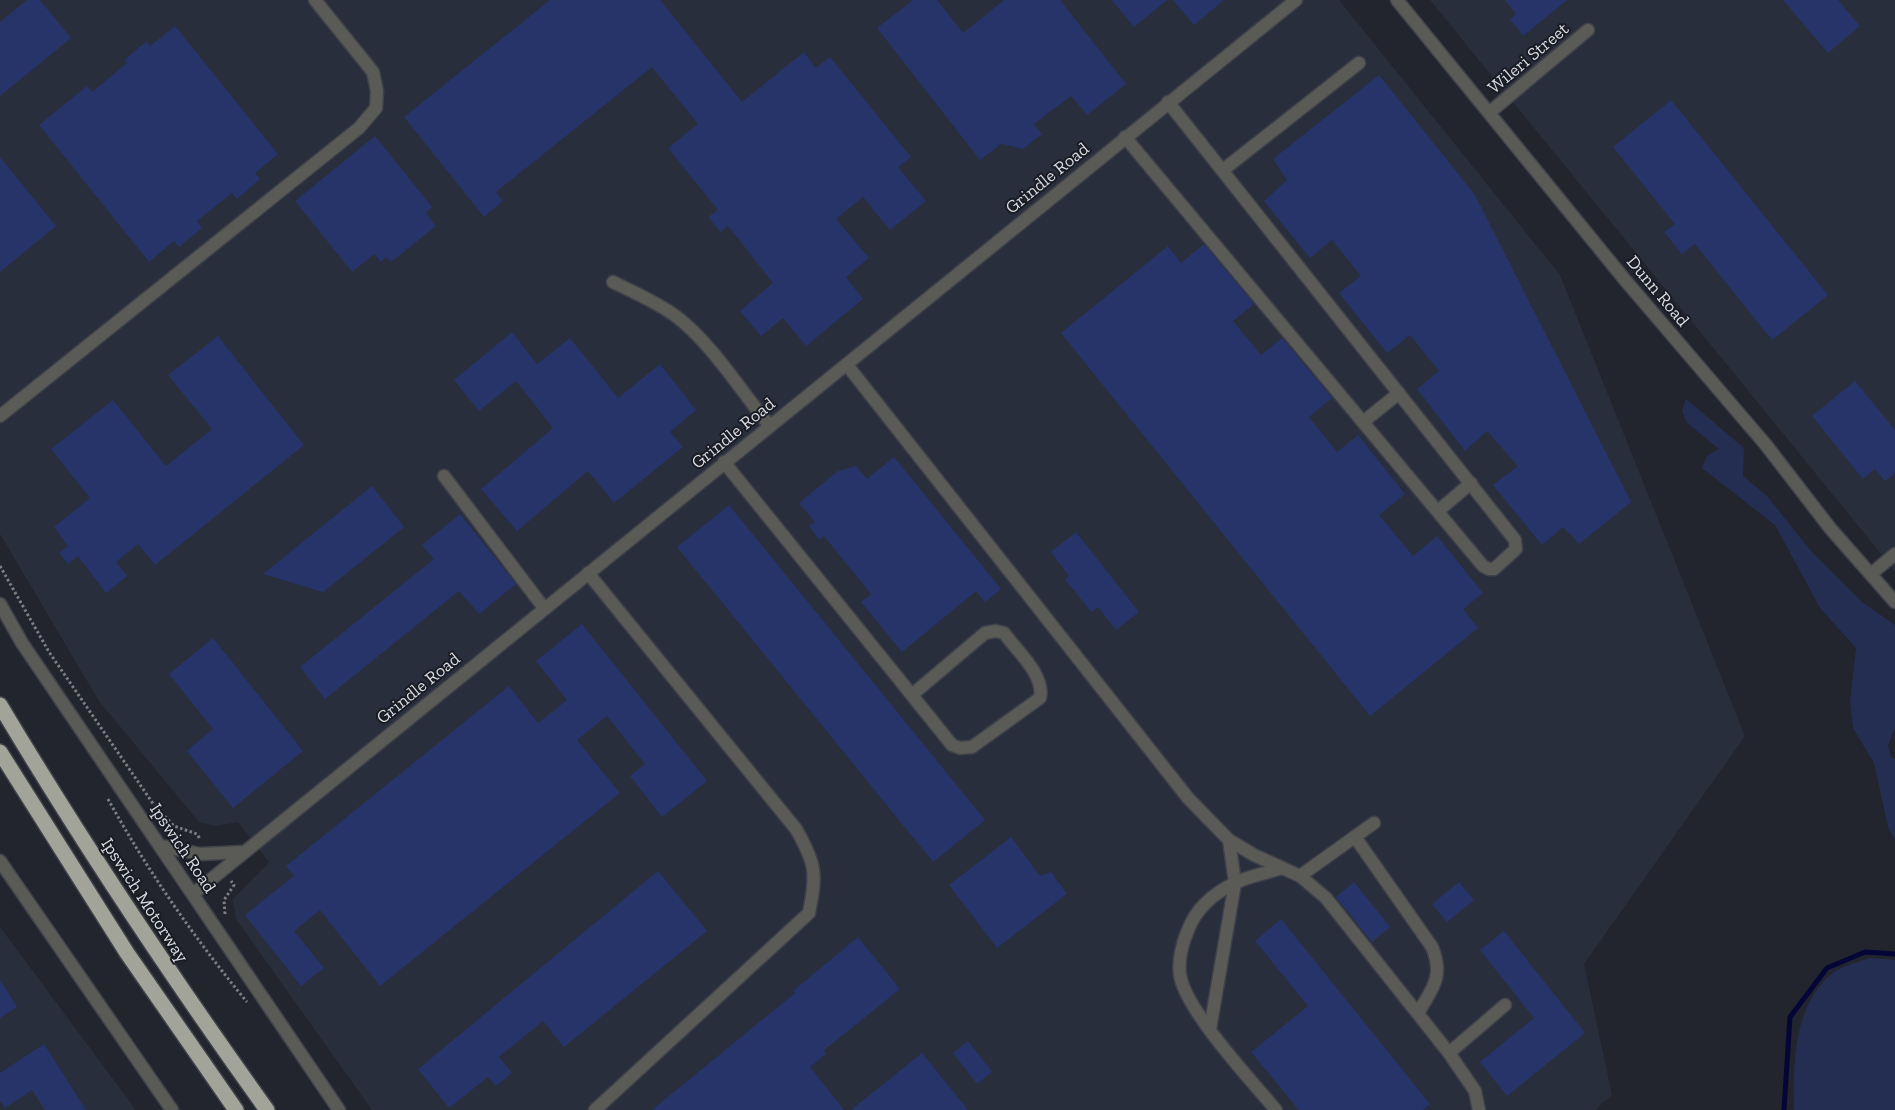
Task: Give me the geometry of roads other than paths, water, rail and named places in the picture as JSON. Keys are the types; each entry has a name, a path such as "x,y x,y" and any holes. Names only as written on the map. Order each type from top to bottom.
{"highway":[{"name":"Ipswich Motorway","path":"0,705 138,923 267,1110"},
{"path":"0,752 127,953 236,1110"}],"street":[{"path":"0,416 359,128 376,108 377,91 373,72 315,0"},
{"name":"Grindle Road","path":"193,894 769,425 847,365 1168,102 1296,0"},
{"name":"Dunn Road","path":"1397,0 1625,280 1766,446 1830,528 1895,602"},
{"name":"Wileri Street","path":"1490,112 1588,30"},
{"path":"1222,170 1359,63"},
{"path":"1125,137 1483,566 1494,569 1516,549 1517,545 1471,483 1168,102"},
{"path":"613,282 654,302 678,318 702,342 769,425"},
{"path":"847,365 1188,798 1229,840 1254,855 1300,876 1326,898 1448,1053 1475,1091 1480,1110"},
{"path":"1363,422 1399,393"},
{"path":"724,462 952,745 966,748 972,747 1040,698 1043,687 1004,633 996,631 985,633 912,694"},
{"path":"444,476 544,608"},
{"path":"1438,511 1471,483"},
{"path":"1871,574 1895,554"},
{"path":"588,573 796,829 811,855 816,881 809,913 595,1110"},
{"name":"Ipswich Road","path":"0,604 22,643 339,1110"},
{"path":"1300,876 1374,823"},
{"path":"1355,837 1432,947 1437,960 1435,984 1418,1013"},
{"path":"1210,1029 1235,883 1229,840"},
{"path":"161,846 200,854 243,852"},
{"path":"0,861 172,1110"},
{"path":"1276,1110 1210,1029 1187,994 1180,974 1184,938 1193,918 1204,904 1235,883 1282,868"},
{"path":"1448,1053 1505,1005"}],"waterway":[{"path":"1784,1110 1790,1017 1827,968 1865,952 1895,954"}]}
